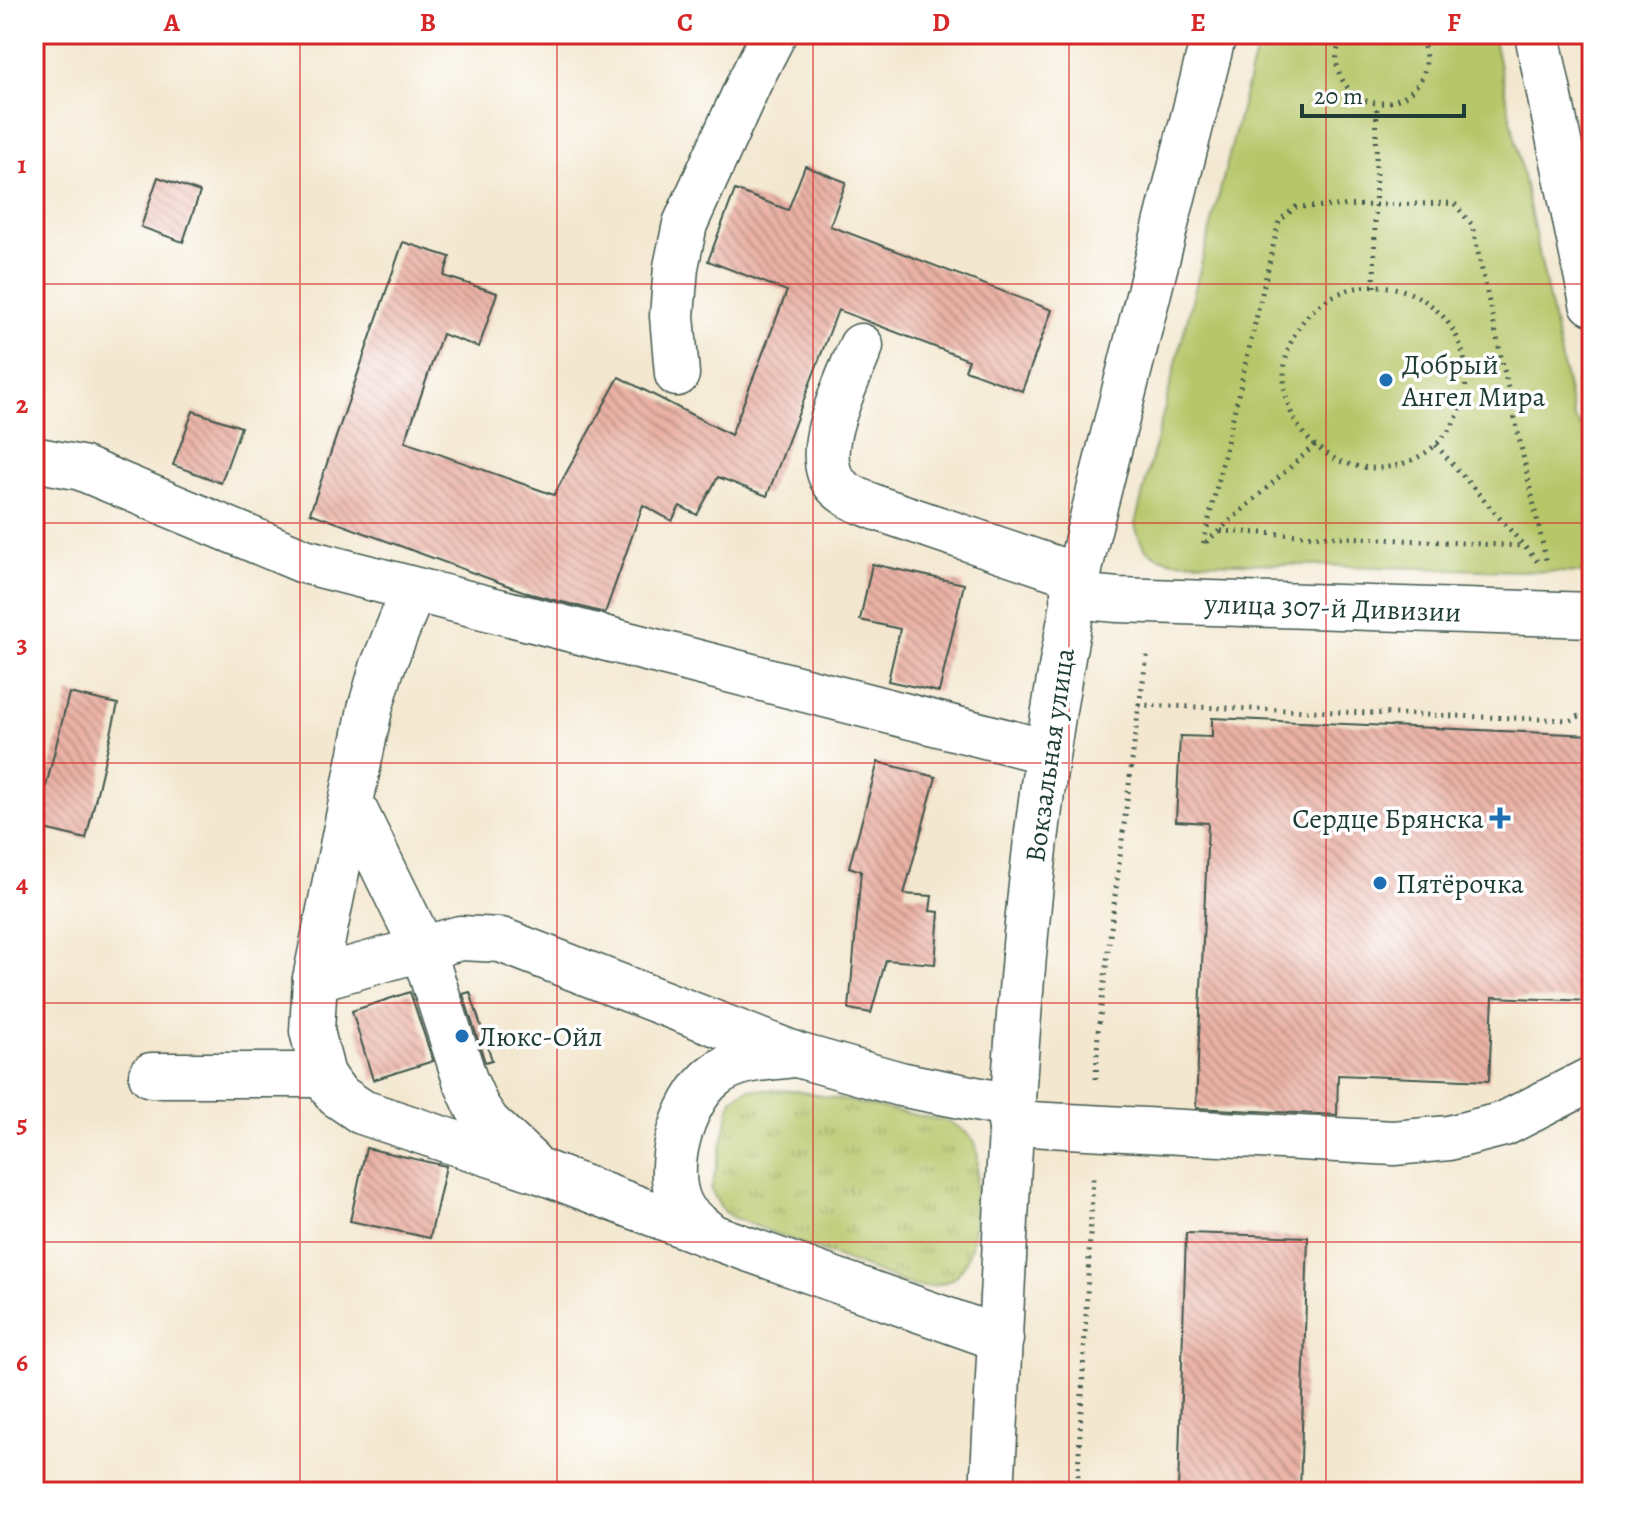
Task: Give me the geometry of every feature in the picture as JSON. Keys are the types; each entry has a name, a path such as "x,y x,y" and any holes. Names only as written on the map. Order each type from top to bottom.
{"main road":[{"path":"677,374 672,316 676,267 685,224 774,34"},
{"name":"Вокзальная улица","path":"992,1492 1010,1114 1024,929 1047,752 1076,586 1214,34"},
{"path":"1537,34 1592,303"},
{"name":"улица 307-й Дивизии","path":"861,346 829,432 826,451 828,470 837,486 877,508 1076,586 1168,602 1592,615"},
{"path":"34,459 81,468 304,561 1047,752"},
{"path":"413,591 382,668 370,709 315,979 312,1031 323,1075 337,1095 362,1112 540,1171 711,1236 1001,1339"},
{"path":"352,804 422,947 465,1080 477,1107 488,1123 540,1171"},
{"path":"315,979 460,938 501,940 797,1055 1010,1114 1094,1129 1394,1143 1449,1138 1504,1124 1592,1079"},
{"path":"711,1236 684,1211 674,1182 677,1144 694,1097 715,1075 744,1061 797,1055"},
{"path":"151,1075 323,1075"}],"path":[{"path":"1345,34 1336,55 1338,71 1345,85 1356,96 1377,103 1399,100 1411,93 1420,82 1426,69 1426,54 1418,34"},
{"path":"1374,287 1377,103"},
{"path":"1315,445 1203,545 1279,221 1296,207 1454,203 1472,225 1549,574 1436,445"},
{"path":"1359,287 1374,287 1390,287 1419,296 1442,315 1458,339 1466,366 1464,395 1454,423 1436,445 1411,460 1383,468 1352,465 1324,453 1315,445 1301,431 1287,404 1283,374 1289,343 1306,317 1330,297 1359,287"},
{"path":"1219,531 1523,546"},
{"path":"1098,1032 1139,705 1570,720 1592,711"},
{"path":"1077,1492 1094,1129"}],"green space":[{"path":"1260,34 1493,34 1574,418 1592,440 1592,573 1173,561 1151,553 1143,546 1135,524"},
{"path":"748,1089 798,1091 950,1122 966,1133 976,1146 978,1165 972,1243 960,1271 934,1286 913,1286 732,1217 722,1210 711,1190 732,1099"}],"building":[{"path":"805,166 846,182 830,226 1052,310 1022,391 965,370 969,360 838,310 767,496 718,477 697,515 680,506 672,521 643,505 605,613 531,594 310,513 403,242 450,257 444,276 497,293 479,347 442,334 405,442 554,495 619,377 731,435 787,291 708,261 735,190 788,210"},
{"path":"158,177 200,192 183,242 141,227"},
{"path":"193,411 241,427 221,483 173,465"},
{"path":"872,564 964,584 939,692 888,681 900,629 860,620"},
{"path":"69,693 118,704 86,839 36,827"},
{"path":"1212,718 1592,735 1592,1001 1493,997 1489,1081 1338,1075 1337,1115 1196,1108 1208,823 1176,821 1180,736 1212,737"},
{"path":"878,762 936,777 904,894 932,896 930,911 939,912 935,964 886,960 871,1013 849,1009 861,871 849,867"},
{"path":"410,992 433,1061 373,1080 352,1011"},
{"path":"470,992 492,1060 485,1062 463,994"},
{"path":"366,1148 446,1166 430,1238 350,1221"},
{"path":"1186,1233 1308,1237 1300,1492 1178,1492"}],"place":[{"name":"Добрый Ангел Мира","path":"1386,380"},
{"name":"Сердце Брянска","path":"1500,818"},
{"name":"Пятёрочка","path":"1380,883"},
{"name":"Люкс-Ойл","path":"462,1036"}]}
